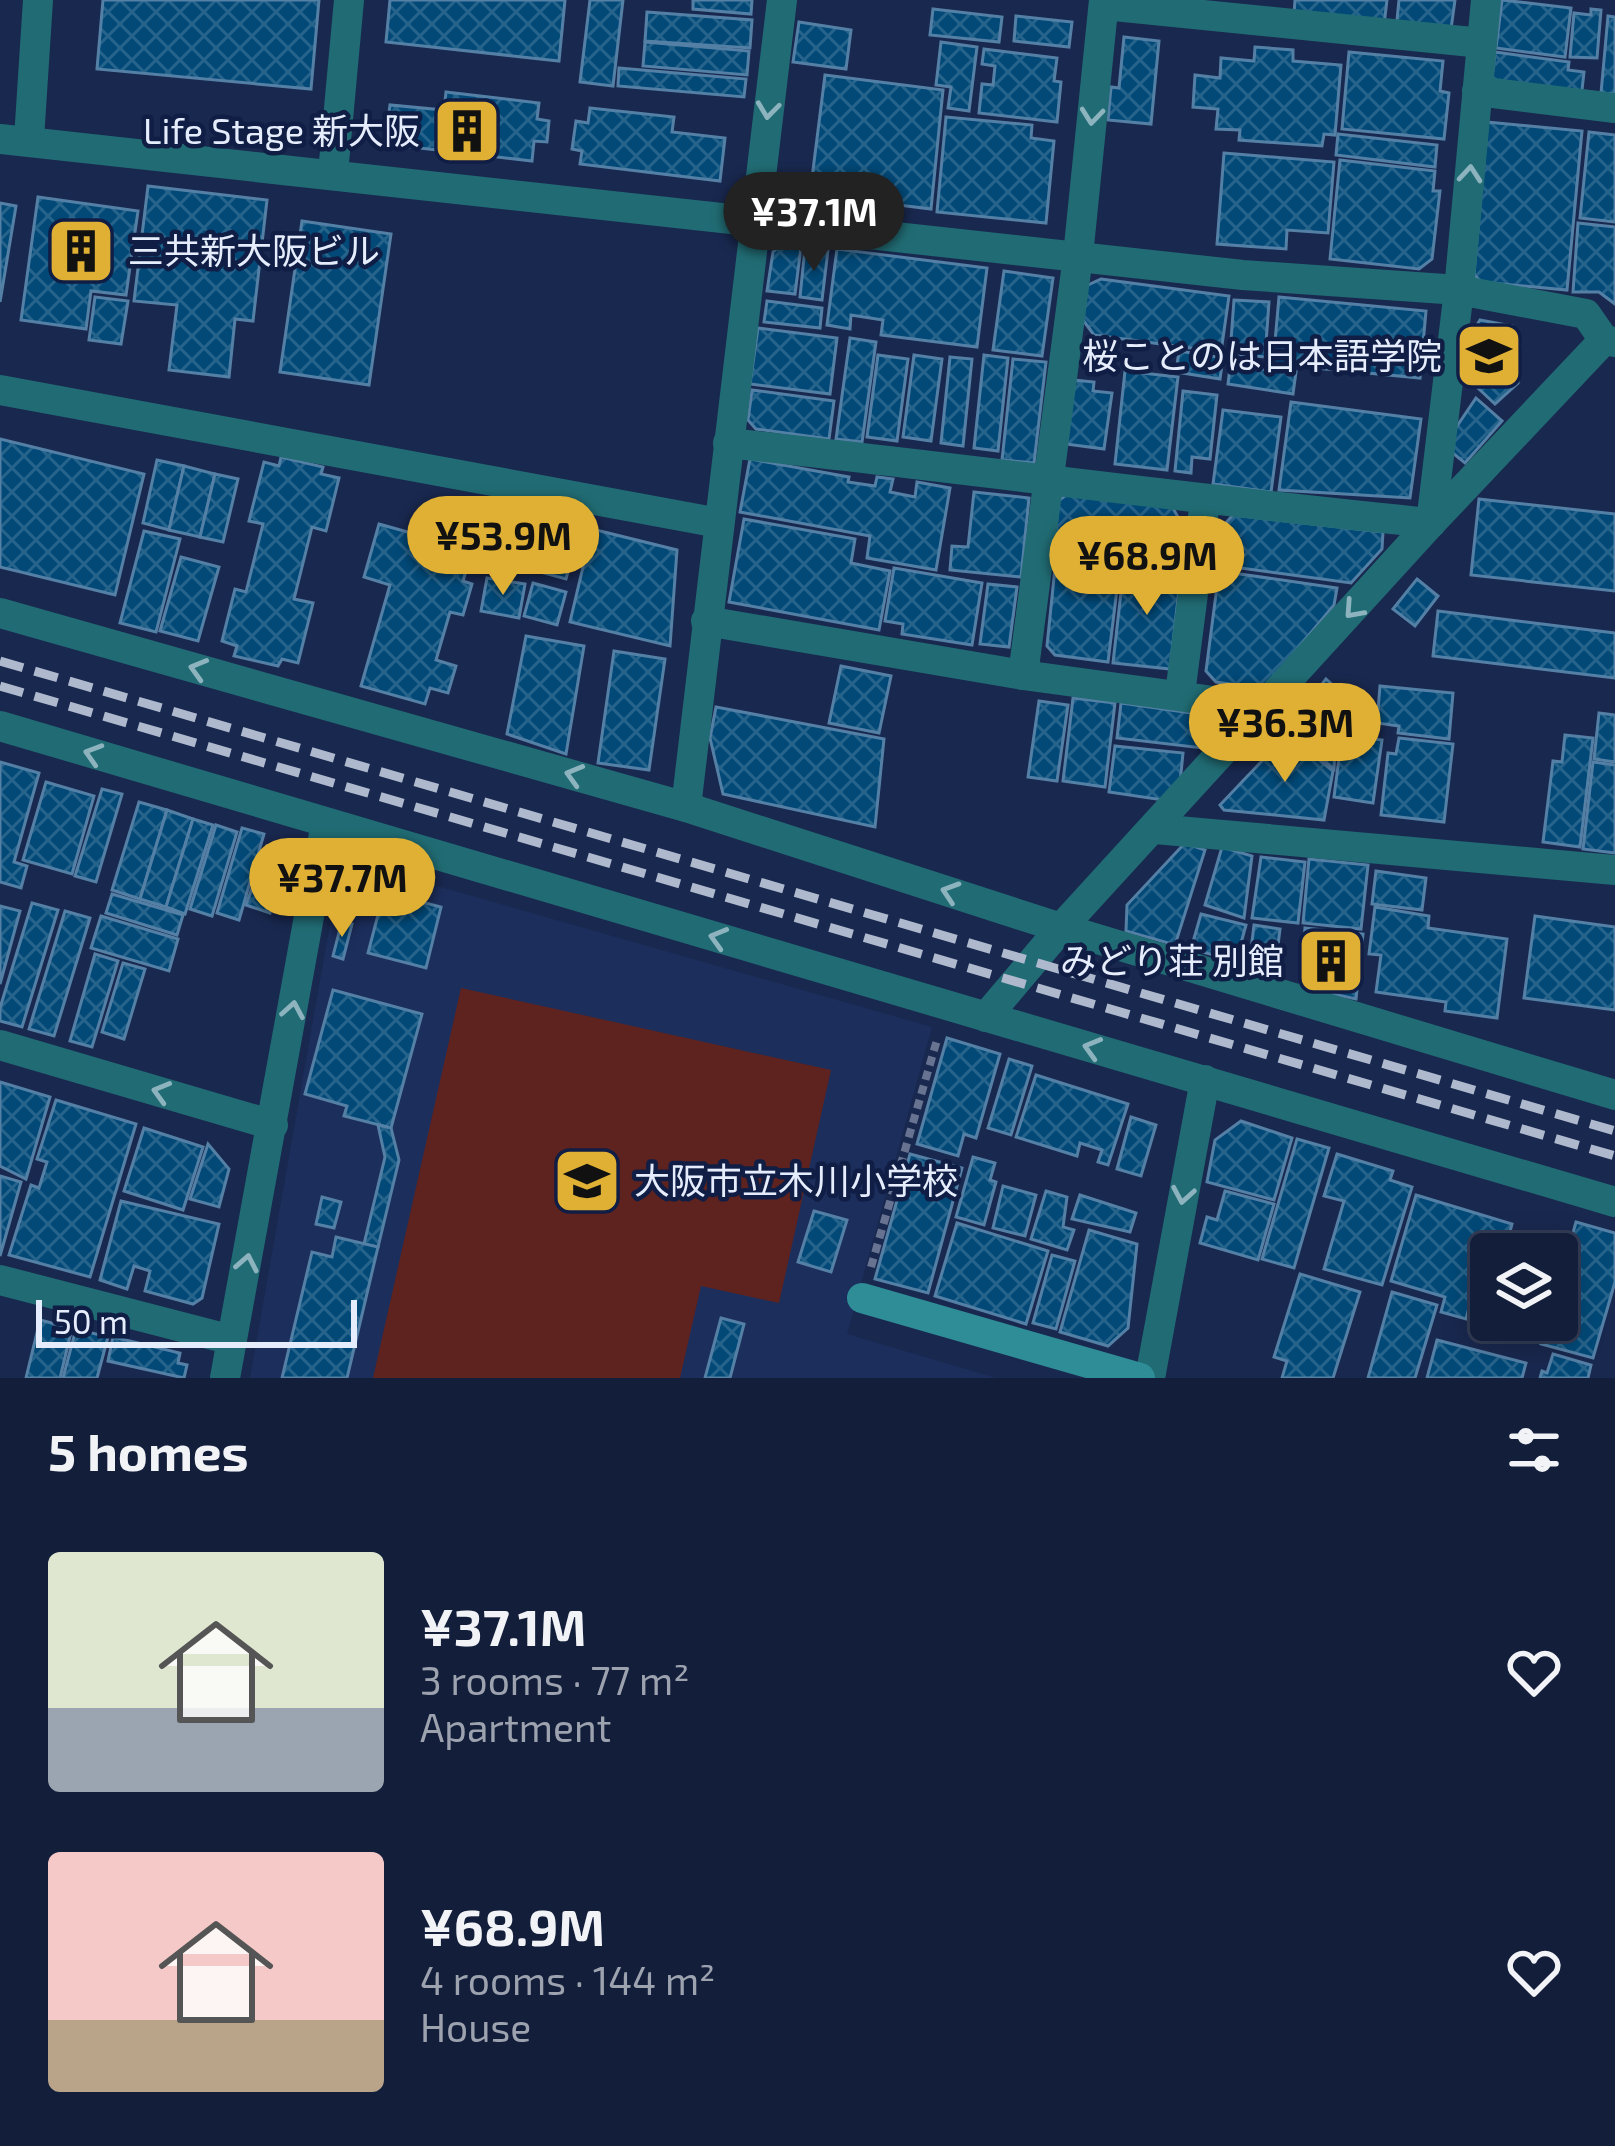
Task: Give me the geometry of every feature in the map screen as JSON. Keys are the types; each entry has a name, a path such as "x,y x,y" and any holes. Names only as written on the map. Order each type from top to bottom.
{"street":[{"path":"38,0 14,139 1243,275 1459,290 1586,314 1610,341 1431,523 1156,830 1061,928 986,1017"},
{"path":"333,173 349,0"},
{"path":"686,807 782,0"},
{"path":"1431,523 1486,0"},
{"path":"1023,675 1078,256 1104,3 1482,43"},
{"path":"1477,91 1615,108"},
{"path":"0,390 718,523"},
{"path":"728,443 1431,523"},
{"path":"1180,694 1205,500"},
{"path":"0,613 686,807 1061,928 1615,1095"},
{"path":"706,621 1023,675 1265,708"},
{"path":"0,726 1615,1202"},
{"path":"225,1378 326,823"},
{"path":"1156,830 1615,870"},
{"path":"0,1045 273,1125"},
{"path":"1150,1378 1204,1080"},
{"path":"0,1280 232,1340"},
{"path":"862,1298 1140,1378"}],"path":[{"path":"862,1298 946,1005"}],"shaded area":[{"name":"大阪市立木川小学校","path":"367,866 932,1027 847,1334 996,1378 250,1378 338,879"},
{"path":"461,988 831,1070 779,1303 701,1286 680,1378 373,1378"}],"building":[{"path":"103,0 319,0 311,89 97,69"},
{"path":"390,0 565,0 559,61 386,42"},
{"path":"590,0 623,0 613,86 580,82"},
{"path":"693,0 752,0 751,14 693,9"},
{"path":"1295,0 1387,0 1384,25 1294,15"},
{"path":"1399,0 1455,0 1451,29 1396,30"},
{"path":"1502,0 1571,8 1565,57 1496,48"},
{"path":"933,9 1002,17 999,42 930,35"},
{"path":"1591,9 1601,10 1597,58 1570,57 1574,13 1591,15"},
{"path":"647,12 752,20 750,48 645,41"},
{"path":"1016,16 1072,22 1069,47 1014,41"},
{"path":"1608,16 1615,17 1615,94 1601,93"},
{"path":"799,22 851,30 846,69 793,62"},
{"path":"1124,37 1159,41 1151,124 1108,120 1111,87 1119,88"},
{"path":"645,42 749,51 747,75 643,66"},
{"path":"941,42 977,47 969,111 948,108 951,87 936,85"},
{"path":"1255,47 1293,50 1293,61 1341,65 1335,135 1324,134 1322,146 1239,140 1240,130 1216,129 1218,109 1193,107 1195,75 1220,78 1221,58 1254,61"},
{"path":"984,49 1057,58 1054,81 1061,82 1057,122 979,113 982,84 993,85 995,66 982,64"},
{"path":"1349,52 1443,61 1440,91 1449,93 1444,139 1342,129"},
{"path":"1495,52 1569,62 1568,70 1584,72 1581,99 1491,87"},
{"path":"619,68 746,79 744,97 618,86"},
{"path":"825,75 943,90 931,209 810,194"},
{"name":"Life Stage 新大阪","path":"446,92 539,103 537,119 549,121 547,142 534,141 532,161 385,144 390,105 444,110"},
{"path":"590,108 674,117 672,132 725,138 720,181 580,164 582,151 572,149 576,121 588,123"},
{"path":"946,117 1032,125 1031,138 1054,141 1046,223 937,212"},
{"path":"1487,122 1582,131 1567,290 1480,282 1474,274"},
{"path":"1589,132 1615,135 1615,222 1580,218"},
{"path":"1338,134 1437,145 1435,167 1336,155"},
{"path":"1224,153 1334,162 1328,233 1287,230 1286,249 1217,244"},
{"path":"1340,160 1435,171 1433,191 1440,191 1432,259 1419,269 1330,259"},
{"path":"148,186 267,200 253,321 235,319 229,377 169,370 177,305 134,301"},
{"name":"三共新大阪ビル","path":"38,197 138,211 126,295 91,291 86,329 21,320"},
{"path":"0,203 16,206 0,302"},
{"path":"302,221 391,234 369,385 280,372"},
{"path":"1578,223 1615,227 1615,304 1599,292 1573,292"},
{"path":"782,244 801,247 795,294 767,291 773,252"},
{"path":"805,248 828,250 822,300 800,297"},
{"path":"837,249 987,268 977,347 881,335 883,320 851,315 850,329 827,325"},
{"path":"1004,271 1053,278 1042,356 993,350"},
{"path":"1101,279 1229,296 1221,352 1094,335 1083,320 1086,286"},
{"path":"95,297 128,301 121,344 89,340"},
{"path":"1279,297 1426,311 1420,378 1273,364"},
{"path":"1234,300 1269,302 1265,357 1230,354"},
{"path":"767,301 822,308 820,328 764,322"},
{"path":"1480,320 1512,326 1510,342 1520,344 1518,383 1495,404 1462,373 1471,335"},
{"path":"758,328 837,338 830,394 750,384"},
{"path":"850,338 876,342 862,442 836,439"},
{"path":"1179,351 1223,358 1220,379 1176,372"},
{"path":"878,355 908,359 897,441 867,437"},
{"path":"914,355 942,359 931,441 903,437"},
{"path":"984,355 1008,358 998,451 974,448"},
{"path":"950,357 972,359 963,446 941,443"},
{"path":"1013,359 1046,362 1034,463 1002,460"},
{"path":"1230,367 1296,372 1293,394 1228,384"},
{"path":"1125,371 1178,377 1167,470 1115,464"},
{"path":"1074,380 1094,382 1093,391 1112,393 1104,449 1066,444"},
{"path":"752,390 834,401 829,439 756,429 748,420"},
{"path":"1183,391 1217,395 1210,459 1192,457 1191,473 1175,471"},
{"path":"1476,398 1502,421 1465,463 1449,450 1449,438"},
{"path":"1291,402 1421,419 1410,498 1279,490"},
{"path":"1223,410 1281,417 1271,492 1213,484"},
{"path":"0,439 144,474 115,595 0,567"},
{"path":"281,457 323,467 321,474 339,478 326,531 312,527 294,599 313,603 298,663 282,659 278,666 234,656 237,646 222,641 235,589 246,592 263,524 249,521 264,462 279,466"},
{"path":"750,459 875,486 877,477 893,479 890,492 915,497 917,482 950,488 936,570 867,558 870,536 740,512"},
{"path":"157,460 184,466 169,530 143,523"},
{"path":"184,466 215,474 200,537 169,530"},
{"path":"215,474 238,479 223,542 200,537"},
{"path":"974,492 1029,498 1021,577 950,570 952,546 968,547"},
{"path":"1068,494 1170,503 1178,517 1174,566 1053,554 1059,500"},
{"path":"1479,499 1615,514 1615,591 1471,575"},
{"path":"496,513 518,517 508,568 486,563"},
{"path":"1233,515 1383,532 1382,549 1351,583 1218,565 1222,527"},
{"path":"744,519 855,539 851,563 890,571 879,630 729,602"},
{"path":"557,522 580,528 566,579 544,573"},
{"path":"379,524 472,550 463,581 472,584 463,615 450,612 436,660 456,666 448,693 430,688 425,704 361,686 390,585 364,577"},
{"path":"592,529 677,550 670,646 570,622"},
{"path":"144,531 180,539 156,632 120,623"},
{"path":"181,557 219,567 198,641 160,631"},
{"path":"1056,558 1120,565 1108,662 1055,655 1047,646"},
{"path":"1124,566 1181,572 1170,669 1113,663"},
{"path":"894,568 982,583 972,645 902,634 903,624 885,621"},
{"path":"1219,571 1337,588 1334,605 1264,689 1216,682 1206,671"},
{"path":"487,578 525,584 519,618 481,611"},
{"path":"1417,579 1438,596 1415,626 1393,609"},
{"path":"533,583 566,592 557,625 524,616"},
{"path":"988,584 1017,587 1009,647 980,644"},
{"path":"1438,611 1615,633 1615,678 1433,656"},
{"path":"526,636 584,646 566,754 507,734"},
{"path":"614,651 665,659 649,770 598,763"},
{"path":"841,666 891,676 879,733 829,723"},
{"path":"1326,679 1370,718 1358,731 1315,693"},
{"path":"1380,686 1453,693 1449,739 1398,733 1399,726 1377,723"},
{"path":"1073,698 1115,703 1105,787 1063,781"},
{"path":"1039,701 1068,705 1057,781 1028,777"},
{"path":"1121,703 1234,719 1211,749 1117,738"},
{"path":"716,707 884,739 875,827 723,794 710,738"},
{"path":"1316,708 1342,732 1336,732 1334,769 1292,734"},
{"path":"1599,713 1615,715 1615,762 1594,759"},
{"path":"1342,735 1382,740 1373,803 1334,797"},
{"path":"1565,735 1593,738 1580,847 1543,842 1553,761 1562,762"},
{"path":"1292,738 1333,771 1324,820 1224,810 1220,805 1279,743 1287,746"},
{"path":"1399,738 1453,744 1444,822 1381,815 1388,753 1396,754"},
{"path":"1115,746 1183,753 1180,783 1163,800 1109,792"},
{"path":"0,762 39,773 14,862 27,866 21,888 0,882"},
{"path":"1593,762 1615,765 1615,853 1583,849"},
{"path":"46,782 94,796 72,874 23,860"},
{"path":"102,789 122,794 96,882 75,876"},
{"path":"139,802 167,810 140,899 112,890"},
{"path":"167,810 193,819 166,907 140,899"},
{"path":"193,819 213,825 185,914 166,907"},
{"path":"216,825 237,832 212,916 190,909"},
{"path":"242,828 264,834 239,920 217,913"},
{"path":"1185,843 1205,850 1175,945 1126,931 1127,905"},
{"path":"267,846 287,854 270,913 246,905"},
{"path":"1222,847 1252,856 1244,918 1205,905"},
{"path":"1261,857 1305,862 1298,923 1252,918"},
{"path":"1309,859 1368,865 1361,929 1303,923"},
{"path":"1376,871 1426,878 1422,910 1372,904"},
{"path":"366,872 375,886 353,901 344,886"},
{"path":"384,892 441,907 426,968 368,953"},
{"path":"112,894 183,915 177,935 106,913"},
{"path":"32,903 58,910 22,1027 0,1021 0,1008"},
{"path":"0,906 20,911 0,984"},
{"path":"1375,907 1429,916 1428,928 1507,939 1497,1018 1445,1011 1446,1002 1376,992 1381,955 1369,954"},
{"path":"65,911 90,918 54,1036 29,1029"},
{"path":"1201,914 1246,925 1236,961 1191,949"},
{"path":"101,916 178,939 169,971 91,948"},
{"path":"1535,916 1615,927 1615,1010 1524,998"},
{"path":"342,921 352,924 343,959 333,956"},
{"path":"1254,925 1280,929 1275,969 1249,966"},
{"name":"みどり荘 別館","path":"1305,928 1363,934 1356,999 1300,987"},
{"path":"95,954 118,961 92,1047 70,1041"},
{"path":"123,963 145,969 124,1039 102,1032"},
{"path":"333,990 422,1014 391,1128 344,1116 347,1106 305,1094"},
{"path":"947,1038 1000,1054 976,1138 964,1134 958,1156 917,1144"},
{"path":"1009,1059 1032,1066 1011,1135 988,1128"},
{"path":"1036,1075 1128,1104 1108,1165 1098,1162 1102,1150 1080,1143 1077,1156 1016,1137"},
{"path":"0,1082 50,1097 26,1179 0,1166"},
{"path":"56,1100 136,1124 90,1277 9,1255 31,1185 39,1188 47,1162 37,1159"},
{"path":"1131,1117 1156,1125 1141,1176 1117,1169"},
{"path":"1241,1121 1292,1138 1274,1200 1207,1182 1215,1140"},
{"path":"378,1125 391,1128 399,1160 378,1247 364,1244 385,1157"},
{"path":"144,1128 203,1147 183,1210 124,1191"},
{"path":"1297,1139 1329,1148 1294,1268 1262,1259"},
{"path":"208,1144 229,1169 219,1207 190,1199"},
{"path":"910,1154 962,1168 928,1293 875,1279"},
{"path":"1337,1154 1393,1171 1390,1180 1412,1187 1382,1285 1324,1269 1344,1201 1324,1196"},
{"path":"973,1157 995,1163 990,1180 996,1182 984,1225 956,1217"},
{"path":"0,1176 21,1182 0,1256"},
{"path":"1003,1186 1036,1195 1025,1236 993,1228"},
{"path":"1046,1191 1067,1197 1063,1227 1074,1230 1067,1250 1031,1239"},
{"path":"1225,1191 1274,1204 1258,1260 1200,1243 1207,1217 1217,1220"},
{"path":"1080,1195 1136,1213 1130,1232 1072,1219"},
{"path":"1416,1195 1512,1224 1510,1233 1470,1233 1466,1319 1441,1312 1445,1297 1391,1281"},
{"path":"322,1197 341,1202 334,1228 316,1224"},
{"path":"121,1201 219,1224 202,1298 193,1304 145,1291 150,1271 134,1266 127,1289 100,1280"},
{"path":"814,1211 847,1220 831,1272 798,1262"},
{"path":"1576,1222 1615,1233 1615,1282 1593,1358 1541,1344 1578,1341 1578,1233 1573,1233"},
{"path":"957,1223 1048,1251 1026,1324 935,1296"},
{"path":"1089,1230 1137,1244 1128,1328 1108,1346 1060,1332"},
{"path":"336,1237 378,1247 347,1378 282,1378 312,1252 332,1257"},
{"path":"1052,1255 1075,1261 1056,1329 1033,1323"},
{"path":"1300,1274 1360,1292 1333,1378 1282,1378 1287,1361 1274,1357"},
{"path":"1392,1292 1437,1305 1415,1378 1368,1378"},
{"path":"721,1318 744,1324 730,1378 705,1378"},
{"path":"40,1320 72,1328 60,1378 26,1378"},
{"path":"76,1329 108,1337 97,1378 63,1378"},
{"path":"113,1337 180,1353 178,1363 187,1365 184,1378 108,1361"},
{"path":"1437,1340 1526,1363 1522,1378 1427,1378"},
{"path":"1553,1354 1591,1365 1588,1378 1540,1378 1542,1371 1547,1373"}],"railway":[{"path":"0,661 1615,1131"},
{"path":"0,686 1615,1156"}],"place":[{"name":"Life Stage 新大阪","path":"467,131"},
{"name":"三共新大阪ビル","path":"81,251"},
{"name":"桜ことのは日本語学院","path":"1489,356"},
{"name":"みどり荘 別館","path":"1331,961"},
{"name":"大阪市立木川小学校","path":"587,1181"}]}
